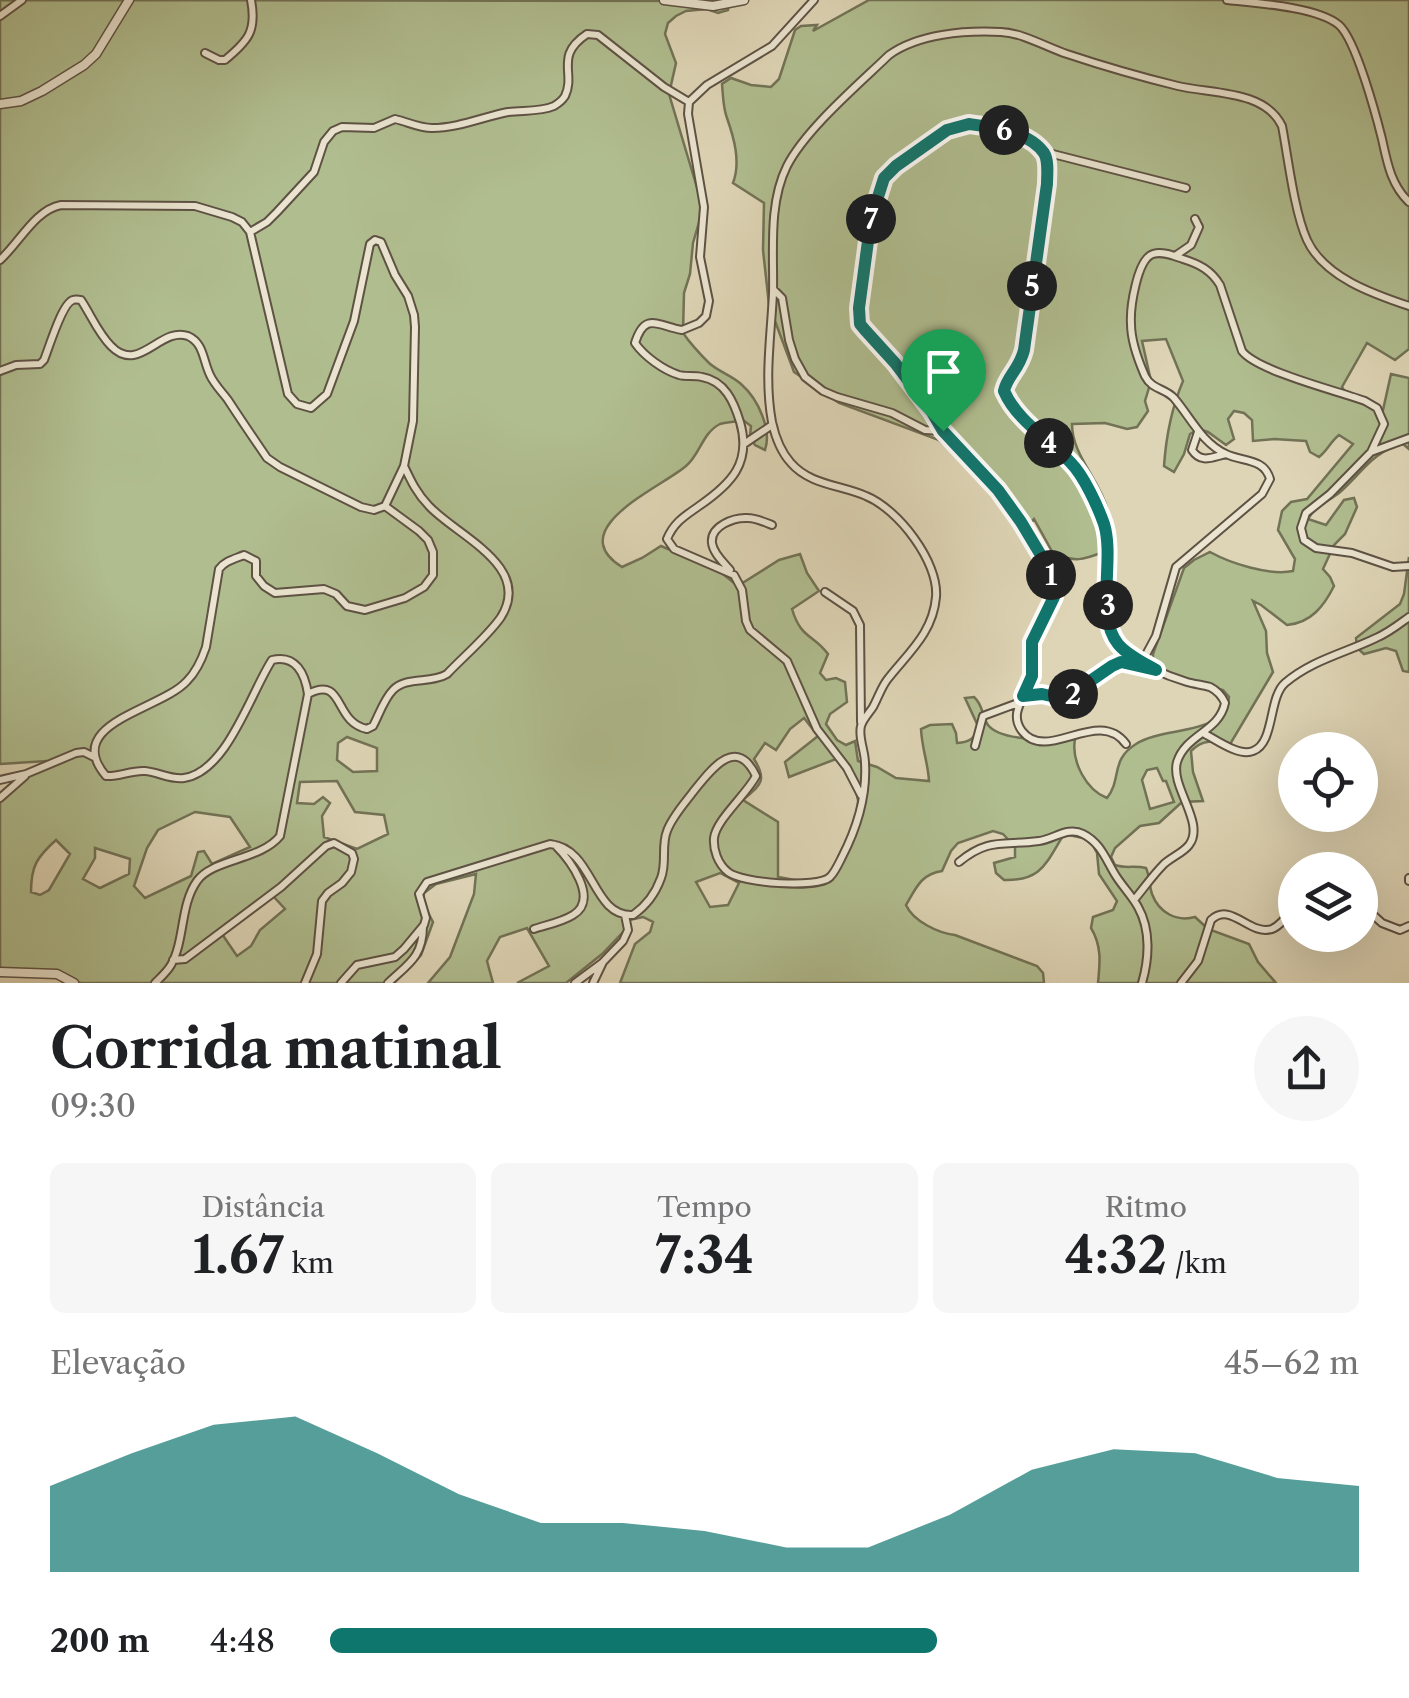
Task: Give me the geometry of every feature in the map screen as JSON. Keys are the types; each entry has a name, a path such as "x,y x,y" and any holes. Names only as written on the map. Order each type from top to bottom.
{"street":[{"path":"0,16 22,0"},
{"path":"0,104 21,101 84,65 96,54 129,0"},
{"path":"205,54 225,60 248,38 253,21 251,0"},
{"path":"664,0 713,6 744,0"},
{"path":"734,575 674,549 667,538 675,522 704,504 733,477 744,444 737,413 721,386 661,366 636,347 635,339 650,322 682,330 698,323 708,310 709,292 700,258 704,207 688,102 707,85 772,46 814,0"},
{"path":"1227,0 1315,13 1341,26 1354,52 1380,130 1391,176 1409,202"},
{"path":"861,724 886,682 928,630 936,598 934,574 924,551 884,506 808,476 792,464 772,425 768,360 777,196 786,166 808,135 889,55 904,44 923,38 1002,32 1180,86 1260,103 1276,113 1282,126 1307,240 1324,262 1355,285 1409,306"},
{"path":"250,232 277,212 314,172 324,142 336,129 374,128 395,119 419,127 443,127 550,108 565,95 569,57 574,46 588,34 604,38 688,102"},
{"path":"1126,744 1108,730 1046,742 1032,739 1020,729 1016,711 1032,676 1032,642 1054,597 1053,581 1010,506 943,431 895,363 865,330 859,308 871,219 884,178 958,125 994,127 1028,140 1043,152 1186,188"},
{"path":"1043,152 1047,184 1024,350 1004,387 1006,398 1075,466 1103,520 1111,634 1120,648 1156,670"},
{"path":"0,260 16,246 37,216 50,207 195,206 232,217 250,232 288,394 298,404 311,408 328,394 354,321 370,244 375,240 381,242 414,314 412,420 404,466 385,506 374,510 280,467 267,458 210,374 198,344 186,336 166,338 136,355 114,350 82,300 70,300 64,308 40,364 16,365 0,371"},
{"path":"1175,256 1194,240 1199,227 1196,219"},
{"path":"1142,662 1156,636 1176,567 1262,494 1270,479 1267,470 1226,454 1209,442 1169,393 1154,388 1147,380 1130,326 1144,260 1152,254 1175,256 1205,268 1214,276 1247,358 1377,408 1384,424 1371,452 1306,513 1302,536 1316,548 1352,553 1393,567 1409,566"},
{"path":"773,289 782,298 789,340 804,377 823,391 892,413 925,430 943,431"},
{"path":"744,444 772,425"},
{"path":"1198,431 1192,450 1197,458 1226,454"},
{"path":"1371,452 1409,438"},
{"path":"308,694 318,688 328,689 352,724 367,729 373,726 395,688 447,674 500,619 508,602 509,585 498,562 427,504 416,492 404,466"},
{"path":"155,983 173,960 198,879 263,850 280,836 308,694 305,677 290,660 272,660 234,735 208,766 183,778 142,771 106,776 95,758 94,746 101,731 172,694 187,682 206,647 217,577 223,564 244,555 256,561 256,576 270,591 324,589 336,594 347,606 365,610 405,598 424,587 434,575 428,540 385,506"},
{"path":"772,525 753,518 732,520 716,530 712,546 742,590 748,626 788,661 817,729 847,768 862,796"},
{"path":"388,983 412,962 423,937 426,918 419,894 427,882 554,844 572,851 612,908 634,915 652,898 663,875 664,840 670,824 721,760 733,757 744,759 756,776 714,834 715,853 726,871 746,879 806,884 830,878 856,828 866,777 860,625 853,611 826,592"},
{"path":"1202,732 1254,752 1266,734 1276,695 1285,683 1331,655 1379,637 1409,617"},
{"path":"975,746 983,716 1035,694 1068,698 1121,662 1212,688 1221,695 1224,711 1213,726 1191,739 1176,765 1177,781 1194,828 1192,841 1157,871 1134,900"},
{"path":"0,780 84,752 95,758"},
{"path":"0,798 26,774"},
{"path":"959,862 987,845 1040,841 1072,830 1085,835 1105,854 1141,912 1148,956 1142,983"},
{"path":"173,960 185,959 334,843 352,853 354,859 342,883 322,902 317,954 305,983"},
{"path":"534,929 573,915 582,902 578,874 554,844"},
{"path":"575,983 623,941 628,930 625,915"},
{"path":"1181,983 1198,961 1215,915 1232,915 1261,929 1278,925"},
{"path":"1378,917 1392,928 1409,926"},
{"path":"341,983 357,965 400,954 424,925"},
{"path":"593,983 603,962"},
{"path":"0,972 57,974 74,983"}],"green space":[{"path":"0,0 729,1 728,10 718,13 707,9 676,16 668,23 665,34 676,63 669,94 702,212 684,293 683,333 709,363 748,391 762,415 767,442 765,450 755,445 750,436 751,426 743,420 720,424 686,466 639,497 609,524 603,538 606,553 622,567 661,546 718,570 734,583 744,582 779,560 800,554 819,591 792,609 803,631 828,654 820,673 826,680 836,678 845,682 847,702 830,714 826,724 837,740 846,745 855,741 858,761 896,778 929,781 921,729 952,724 957,743 971,739 978,726 965,698 974,697 995,731 1029,739 1075,739 1075,756 1082,774 1107,798 1119,763 1128,750 1148,738 1205,724 1225,709 1229,697 1223,690 1162,672 1153,665 1153,654 1184,568 1210,552 1250,568 1293,571 1295,559 1278,530 1282,511 1291,502 1307,499 1353,444 1339,435 1319,457 1310,452 1306,441 1253,441 1252,420 1234,411 1228,419 1234,439 1226,445 1199,429 1190,434 1174,472 1164,466 1165,455 1183,381 1166,339 1142,341 1151,381 1145,401 1148,411 1137,427 1072,424 1080,455 1109,516 1103,552 1078,559 1054,555 1034,519 1019,533 978,474 939,440 839,403 794,372 769,305 763,250 764,203 733,183 736,150 722,84 731,78 771,87 779,79 795,30 817,25 813,31 869,0 1409,0 1409,349 1395,360 1367,343 1342,387 1348,397 1383,410 1391,374 1409,378 1409,449 1403,444 1384,452 1308,519 1326,525 1344,500 1354,498 1357,507 1323,569 1334,586 1316,612 1287,625 1253,601 1266,631 1273,672 1229,746 1209,742 1191,751 1203,801 1182,802 1159,823 1140,826 1115,848 1111,857 1115,865 1146,868 1155,901 1169,914 1195,917 1208,929 1249,944 1276,983 1098,983 1099,955 1091,928 1093,917 1113,910 1117,901 1099,874 1092,844 1064,834 1035,874 1004,880 996,873 994,863 1015,857 1015,847 1003,834 993,831 958,843 942,871 924,879 906,905 914,916 934,929 1037,966 1044,983 620,983 635,944 650,932 653,922 643,917 625,921 626,929 566,983 517,983 549,966 527,928 500,937 487,961 493,983 428,983 450,957 474,894 476,874 436,884 424,893 423,903 433,922 421,955 394,983 81,983 53,974 0,976 0,795 23,774 47,761 0,764","holes":["804,718 818,736 785,762 789,777 836,759 855,789 857,807 846,842 830,874 820,880 778,877 778,822 743,800 760,782 761,773 754,759 765,743 776,750 790,729","347,737 377,748 377,771 353,772 337,760 338,743","1157,768 1174,802 1150,809 1142,780 1147,770","337,781 355,812 384,815 388,834 357,849 324,837 322,816 330,803 323,797 314,804 297,803 300,782","195,812 230,817 250,847 212,864 204,851 198,852 191,876 145,898 134,886 147,848 158,830","56,840 70,854 49,890 40,895 31,892 31,883 36,863","95,848 130,859 129,874 100,888 83,879 95,858","720,873 739,883 728,905 710,907 696,882","273,896 285,909 260,930 251,946 237,956 222,934"]},
{"path":"1409,557 1409,672 1403,671 1396,651 1386,648 1364,654 1357,648 1356,638 1400,604"}],"route":[{"path":"958,125 994,127 1035,144 1046,158 1048,172 1024,350 1004,387 1006,398 1080,475 1106,529 1111,634 1120,648 1156,670 1121,662 1068,698 1023,696 1032,676 1032,642 1054,597 1053,581 1021,522 998,490 943,431 895,363 860,324 871,219 884,178 896,166 958,125"}]}
